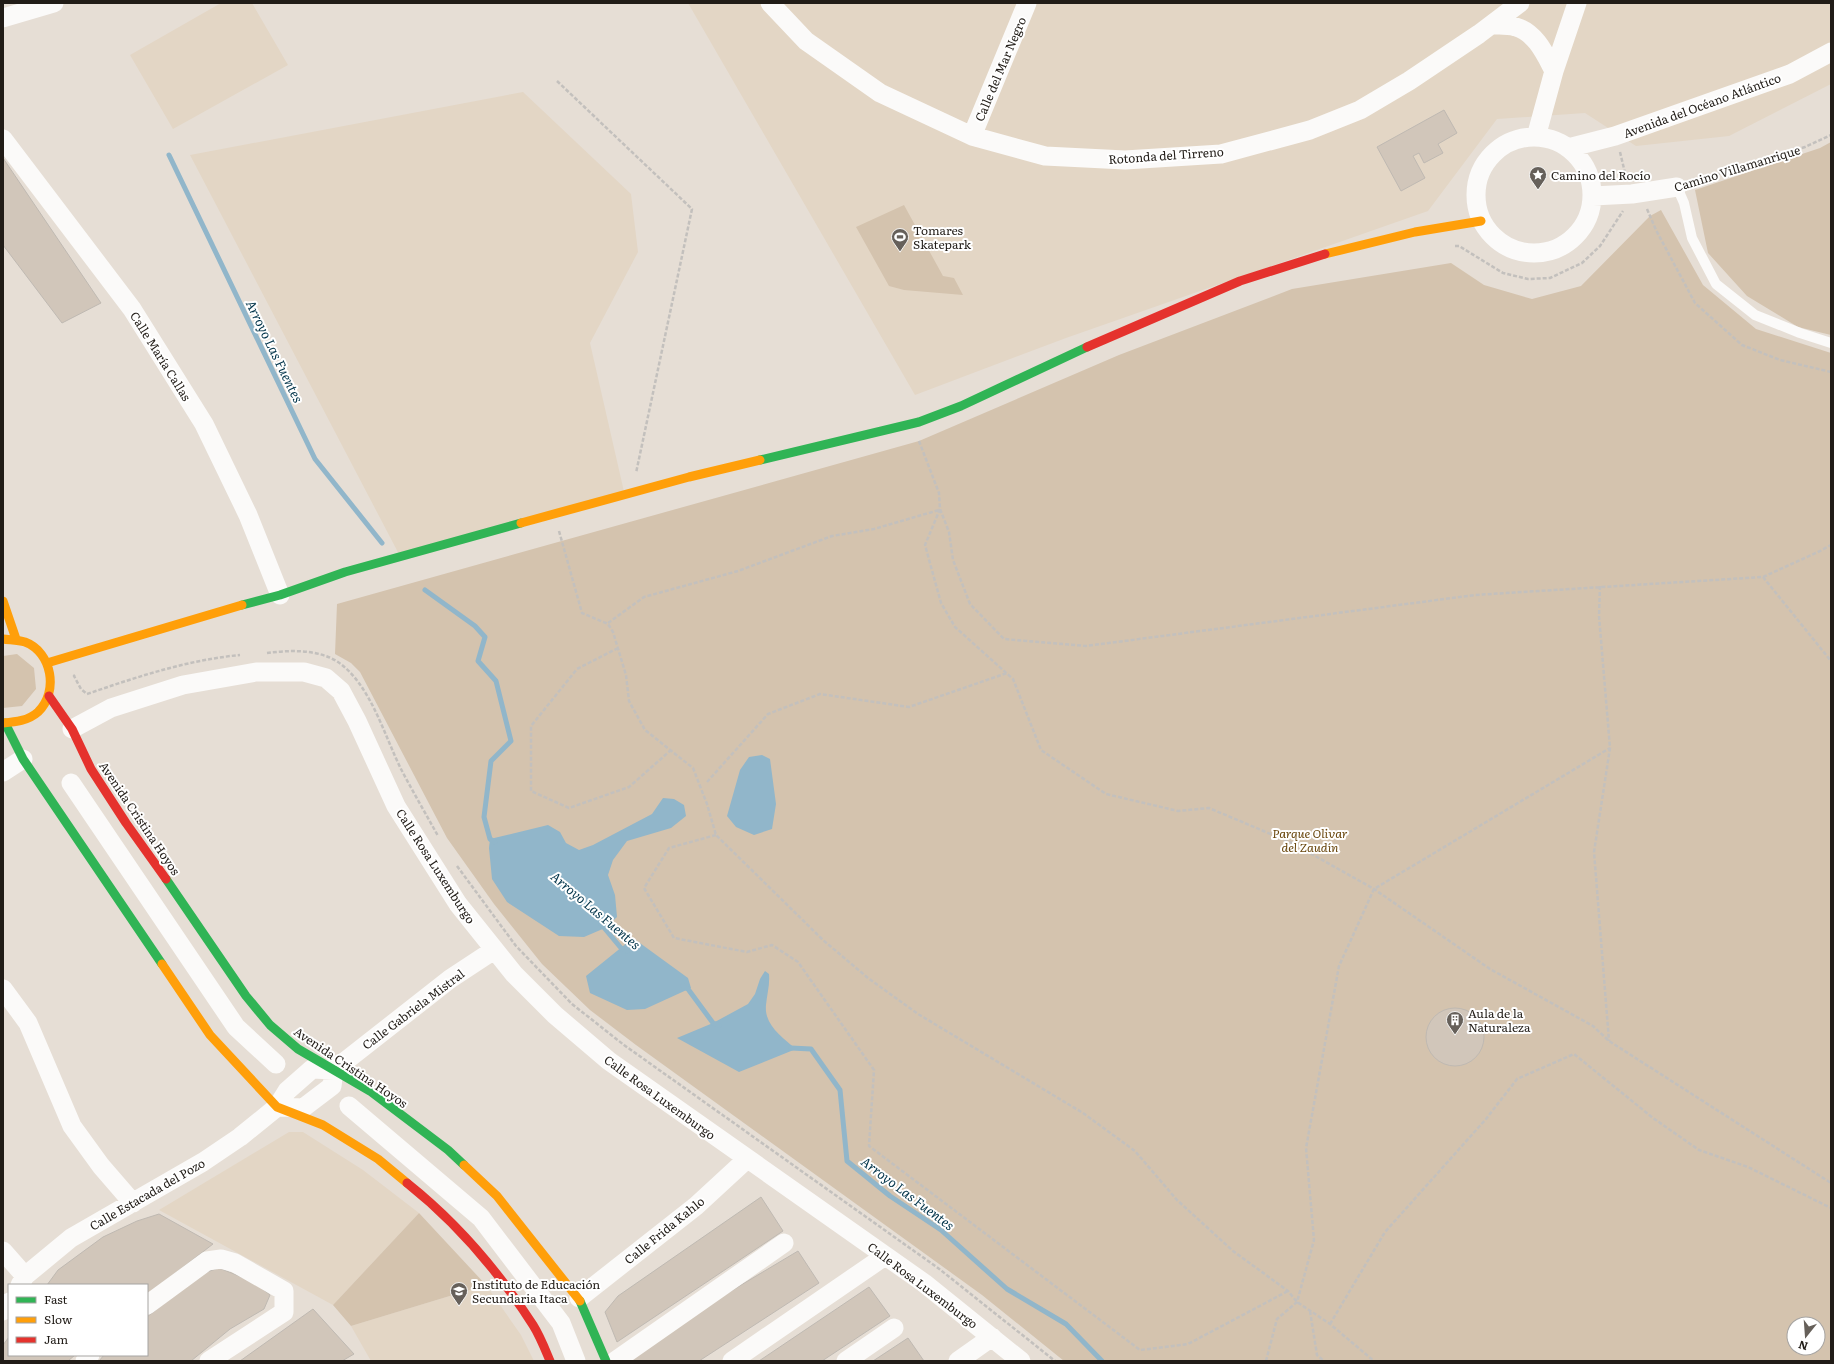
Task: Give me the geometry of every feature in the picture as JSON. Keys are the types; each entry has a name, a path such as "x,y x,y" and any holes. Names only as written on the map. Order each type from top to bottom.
{"street":[{"path":"3,18 54,3"},
{"name":"Rotonda del Tirreno","path":"770,3 806,41 880,93 972,136 1045,156 1125,160 1221,154 1310,130 1360,110 1409,81 1491,25 1520,3"},
{"name":"Calle del Mar Negro","path":"972,136 1027,3"},
{"path":"1536,137 1554,71 1577,3"},
{"path":"1491,25 1516,26 1527,32 1536,40 1554,71"},
{"name":"Avenida del Océano Atlántico","path":"1568,148 1616,136 1790,74 1831,52"},
{"path":"1536,137 1553,140 1568,148 1582,161 1590,177 1593,196 1590,213 1582,228 1571,241 1555,250 1538,254 1521,253 1504,246 1491,236 1481,221 1476,205 1475,187 1480,171 1490,156 1503,145 1519,138 1536,137"},
{"name":"Calle María Callas","path":"3,139 132,309 204,424 248,514 280,595"},
{"name":"Camino Villamanrique","path":"1593,196 1630,194 1677,187"},
{"path":"47,663 185,621 280,595 345,572 554,516 689,477 919,422 961,406 1111,336 1240,281 1332,252 1415,232 1481,221"},
{"path":"3,601 16,639"},
{"path":"3,639 16,639 30,644 42,653 51,675 49,696 38,712 22,721 4,723 23,758 210,1035 277,1107 323,1126 372,1155 420,1193 468,1239 504,1284 534,1326 550,1361"},
{"name":"Calle Rosa Luxemburgo","path":"72,729 111,708 183,685 256,672 304,672 326,678 341,691 357,721 396,806 458,904 514,974 555,1015 608,1061 924,1283 1021,1361"},
{"name":"Avenida Cristina Hoyos","path":"49,696 72,729 91,769 126,824 177,894 246,996 270,1025 298,1049 370,1091 448,1150 497,1196 579,1298 606,1361"},
{"path":"3,772 23,758"},
{"path":"71,782 236,1027 276,1064"},
{"name":"Calle Gabriela Mistral","path":"334,1070 450,979 494,950"},
{"path":"3,989 28,1023 72,1126 101,1166 133,1203"},
{"path":"277,1107 303,1108 332,1086 334,1070"},
{"path":"349,1106 481,1218 562,1323 576,1361"},
{"name":"Calle Estacada del Pozo","path":"22,1281 71,1238 203,1162 240,1137 277,1107"},
{"name":"Calle Frida Kahlo","path":"579,1298 696,1206 748,1159"},
{"path":"615,1361 784,1243"},
{"path":"3,1251 22,1281"},
{"path":"732,1361 885,1256"},
{"path":"148,1304 207,1261 221,1259 235,1263 284,1291 284,1312 209,1361"},
{"path":"846,1361 894,1328"},
{"path":"958,1361 992,1337"}],"lane":[{"path":"1677,187 1684,203 1692,238 1716,284 1755,315 1800,333 1831,343"}],"path":[{"path":"557,81 692,209 632,494"},
{"name":"Camino Villamanrique","path":"1677,187 1805,147 1831,135"},
{"path":"1616,136 1630,194"},
{"path":"917,435 940,493 940,510 949,532 953,560 970,604 1004,638 1086,646 1475,595 1763,577 1820,552 1831,545"},
{"path":"608,624 644,597 738,570 832,536 874,529 940,510"},
{"path":"940,510 925,545 941,603 955,627 1013,679 1041,750 1106,794 1178,811 1209,808 1292,843 1374,889 1490,969 1593,1026 1609,1041 1831,1183"},
{"path":"554,516 582,613 608,624 613,632 626,675 629,701 646,730 692,768 707,804 716,836 823,940 868,978 918,1014 1083,1113 1135,1151 1182,1205 1234,1251 1288,1291 1297,1302 1330,1324 1374,1361"},
{"path":"1763,577 1831,661"},
{"path":"1600,586 1599,616 1610,748 1594,852 1609,1041"},
{"path":"618,648 577,669 531,726 531,791 569,808 629,787 671,750"},
{"path":"264,653 310,652 337,662 349,671 360,683 372,705 401,769 441,841"},
{"path":"78,672 74,676 81,689 87,694 147,673 212,658 242,655"},
{"path":"707,782 768,714 820,694 909,707 1007,673"},
{"path":"1266,1361 1277,1319 1297,1302 1314,1240 1306,1148 1339,966 1374,889 1610,748"},
{"path":"716,836 669,848 644,888 674,938 747,952 772,945 798,962 874,1070 869,1146 1140,1350 1188,1344 1288,1291"},
{"path":"452,860 516,946 572,1004 624,1045 938,1268 1055,1361"},
{"path":"1330,1324 1385,1232 1486,1119 1517,1079 1574,1054 1653,1118 1699,1150 1748,1167 1831,1208"},
{"path":"1310,1310 1316,1355 1324,1361"}],"shaded area":[{"path":"221,3 252,3 288,65 173,129 130,55"},
{"path":"688,3 1831,3 1831,84 1729,136 1636,146 1585,113 1497,119 1428,211 1066,338 915,395"},
{"path":"523,92 631,194 638,252 590,343 625,496 401,558 190,155"},
{"path":"289,1132 303,1132 363,1170 419,1213 333,1305 159,1210"},
{"name":"Instituto de Educación Secundaria Itaca","path":"486,1285 521,1335 534,1361 371,1361 351,1326"}],"green space":[{"path":"1831,142 1831,335 1798,327 1747,296 1708,253 1695,190 1820,148"},
{"name":"Tomares Skatepark","path":"904,205 943,276 954,278 963,295 904,290 889,286 856,227"},
{"name":"Parque Olivar del Zaudín","path":"1661,210 1703,285 1756,329 1831,353 1831,1361 1064,1361 982,1295 636,1045 590,1010 542,964 494,904 447,838 360,672 351,663 335,654 337,604 919,441 1119,355 1292,289 1451,263 1484,285 1532,299 1581,286 1650,216"},
{"path":"17,654 34,668 36,689 22,706 3,708 3,656"},
{"path":"419,1213 486,1285 351,1326 333,1305"}],"water":[{"path":"762,755 770,759 776,804 772,829 754,835 736,827 727,816 740,770 749,757"},
{"path":"663,798 674,799 684,805 686,816 671,828 627,841 613,860 608,875 615,895 617,917 605,928 584,937 559,936 507,902 492,879 489,848 490,839 548,825 560,832 566,843 579,850 593,845 652,814"},
{"path":"633,938 688,978 691,988 645,1009 627,1010 590,993 586,976"},
{"path":"765,971 769,974 766,1005 768,1019 775,1030 796,1049 739,1072 677,1038 713,1023 748,1004 755,994 760,979"}],"building":[{"path":"1444,110 1457,133 1438,144 1443,153 1424,163 1419,153 1413,156 1425,178 1401,191 1377,147"},
{"path":"3,158 101,303 62,323 3,245"},
{"name":"Aula de la Naturaleza","path":"1455,1008 1471,1013 1479,1021 1484,1037 1479,1053 1471,1061 1455,1066 1439,1061 1431,1053 1426,1037 1431,1021 1439,1013"},
{"path":"761,1197 783,1231 617,1342 605,1312 618,1296"},
{"path":"159,1214 213,1244 148,1294 148,1284 48,1284 58,1270 103,1237 137,1221"},
{"path":"798,1251 819,1283 699,1361 627,1361 624,1355"},
{"path":"219,1268 254,1282 270,1295 264,1309 230,1329 191,1361 99,1361 103,1356 148,1356 148,1316 201,1274"},
{"path":"869,1287 890,1316 822,1361 759,1361"},
{"path":"313,1309 354,1354 342,1361 240,1361"},
{"path":"8,1338 8,1356 74,1356 68,1361 3,1361 3,1345"},
{"path":"908,1338 924,1361 873,1361"}],"waterway":[{"name":"Arroyo Las Fuentes","path":"169,155 315,459 382,543"},
{"name":"Arroyo Las Fuentes","path":"425,590 475,626 485,637 478,661 496,681 511,741 491,761 484,817 490,839 495,842"},
{"name":"Arroyo Las Fuentes","path":"601,924 621,948 627,951"},
{"name":"Arroyo Las Fuentes","path":"683,986 688,989 713,1023 719,1025"},
{"name":"Arroyo Las Fuentes","path":"791,1048 811,1049 840,1090 847,1161 890,1196 941,1230 1007,1289 1066,1324 1102,1361"}],"traffic: fast":[{"path":"760,460 919,422 961,406 1087,347"},
{"path":"242,605 280,595 345,572 521,523"},
{"path":"5,723 23,759 162,964"},
{"path":"166,879 246,996 270,1025 298,1049 370,1091 448,1150 464,1165"},
{"path":"580,1301 606,1361"}],"traffic: slow":[{"path":"1325,254 1415,232 1481,221"},
{"path":"521,523 689,477 760,460"},
{"path":"3,601 16,639"},
{"path":"47,663 242,605"},
{"path":"3,639 25,642 34,647 47,663 50,673 49,694 45,704 38,712 26,719 3,723"},
{"path":"162,964 210,1035 277,1107 323,1125 378,1159 407,1183"},
{"path":"464,1165 497,1196 580,1301"}],"traffic: jam":[{"path":"1087,347 1240,281 1325,254"},
{"path":"49,696 72,729 91,769 126,823 166,879"},
{"path":"407,1183 443,1214 491,1267 520,1305 533,1325 550,1361"}],"place":[{"name":"Camino del Rocío","path":"1538,190"},
{"name":"Tomares Skatepark","path":"900,252"},
{"name":"Aula de la Naturaleza","path":"1455,1035"},
{"name":"Instituto de Educación Secundaria Itaca","path":"459,1306"}]}
